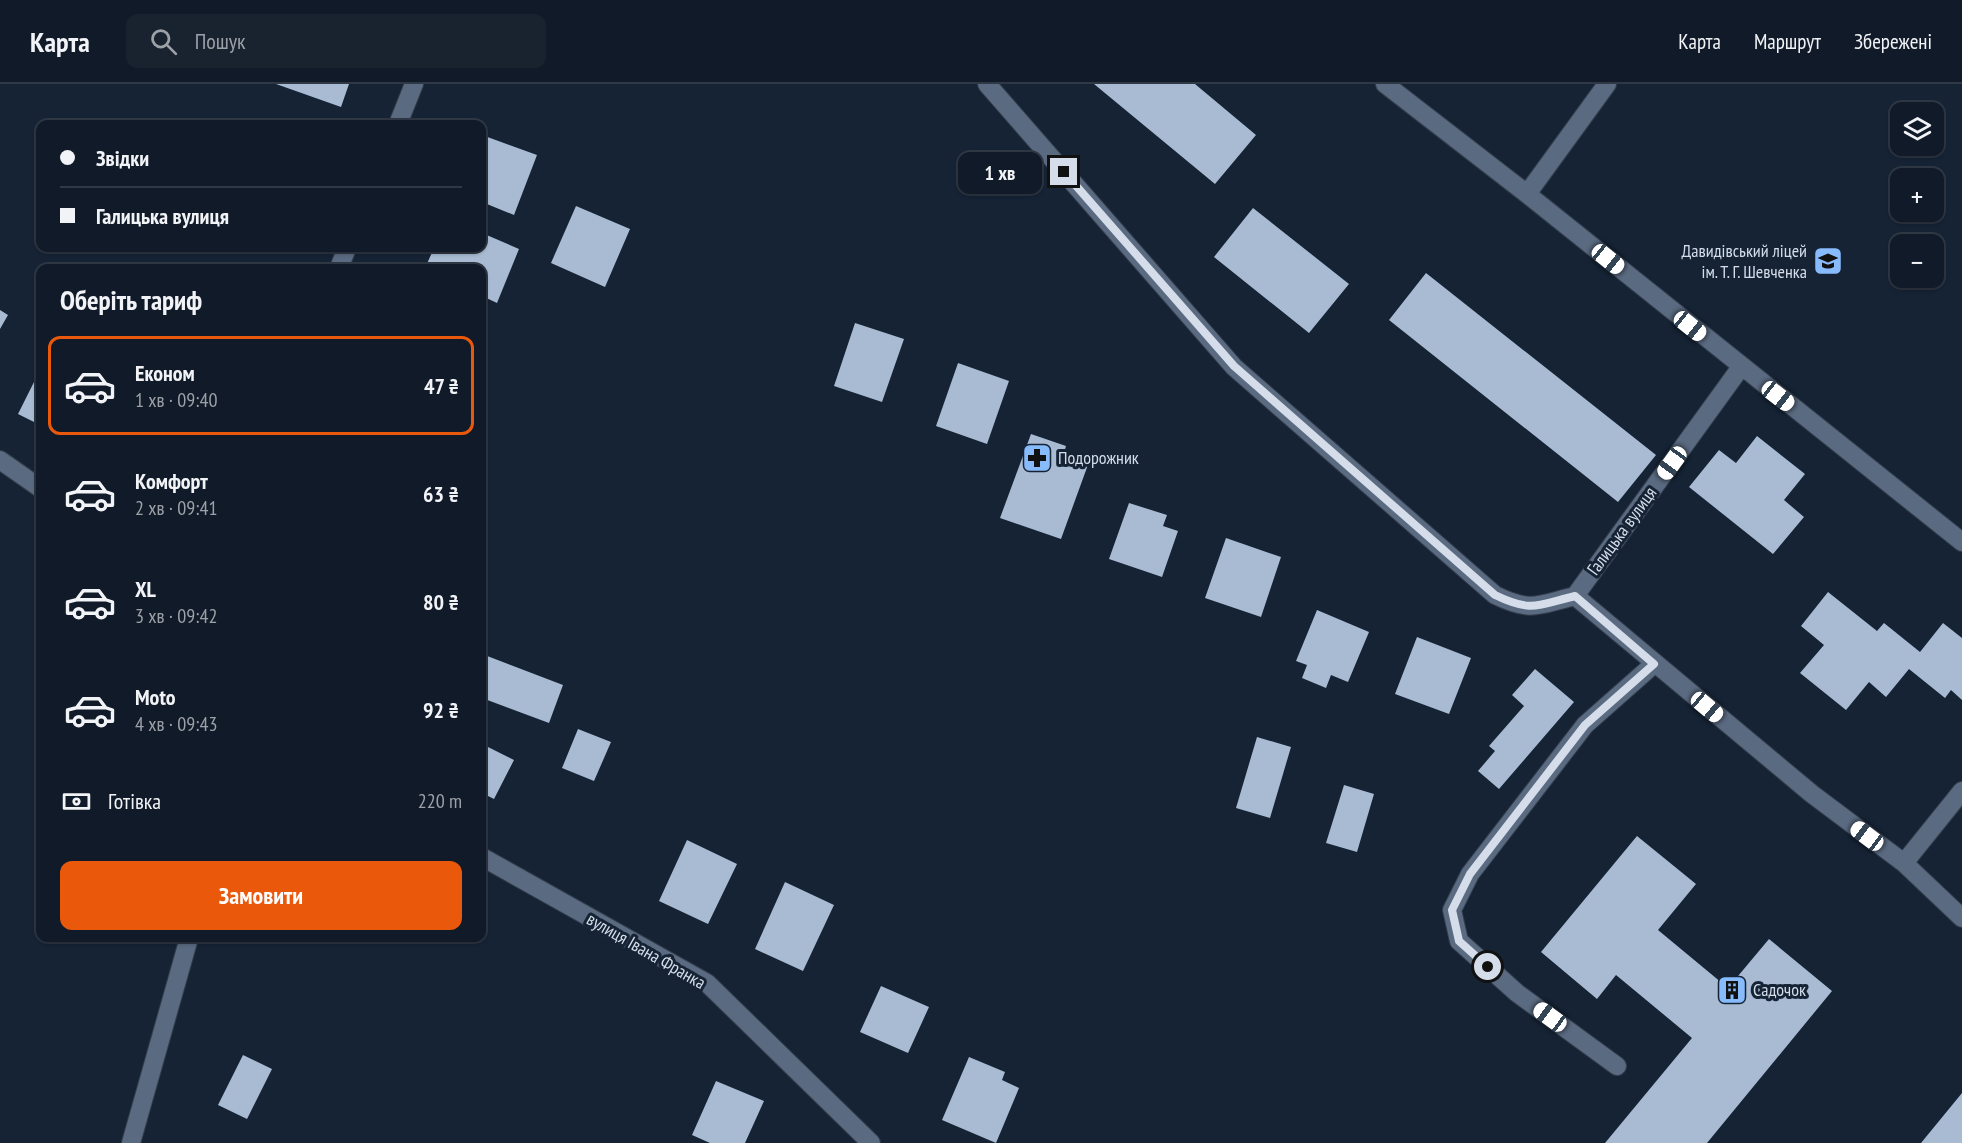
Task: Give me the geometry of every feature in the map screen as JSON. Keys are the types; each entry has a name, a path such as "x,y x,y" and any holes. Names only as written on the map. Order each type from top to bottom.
{"street":[{"path":"400,120 414,84"},
{"path":"987,84 1234,366 1495,595 1515,605 1536,607 1575,596 1812,794 1904,863 1962,918"},
{"path":"1385,84 1527,194 1962,542"},
{"path":"1527,194 1607,84"},
{"name":"Галицька вулиця","path":"1575,596 1741,367"},
{"path":"0,460 36,485"},
{"path":"1617,1066 1517,993 1459,941 1452,910 1470,874 1585,725 1654,664"},
{"path":"1904,863 1962,791"},
{"name":"вулиця Івана Франка","path":"486,859 707,983 871,1143"},
{"path":"131,1143 188,942"}],"building":[{"path":"276,84 349,84 341,107"},
{"path":"1094,84 1195,84 1256,135 1215,184"},
{"path":"486,136 537,155 514,215 486,204"},
{"path":"576,206 630,229 605,287 551,263"},
{"path":"1253,208 1349,284 1309,333 1214,257"},
{"path":"486,235 519,249 497,303 486,298 486,264 427,264 432,252 486,252"},
{"path":"1426,273 1656,455 1618,502 1389,320"},
{"path":"0,310 8,315 0,329"},
{"path":"855,323 904,339 882,402 834,386"},
{"path":"958,363 1009,381 987,444 936,426"},
{"path":"36,378 36,423 18,414"},
{"path":"1031,434 1066,446 1064,453 1089,462 1061,539 1000,518"},
{"path":"1757,436 1805,474 1784,500 1804,517 1773,554 1689,487 1719,450 1736,463"},
{"path":"1129,503 1167,515 1163,526 1178,531 1162,577 1109,559"},
{"path":"1226,538 1281,557 1261,617 1205,598"},
{"path":"1828,592 1877,631 1884,623 1920,652 1943,623 1962,638 1962,700 1951,690 1945,698 1909,669 1886,697 1869,682 1846,710 1800,673 1824,645 1801,626"},
{"path":"1317,610 1369,632 1348,682 1331,675 1326,688 1302,678 1307,665 1296,661"},
{"path":"1417,637 1471,658 1449,714 1395,694"},
{"path":"486,656 563,685 549,723 486,699"},
{"path":"1535,669 1574,702 1499,789 1478,771 1495,751 1489,746 1524,706 1512,695"},
{"path":"578,729 611,742 594,781 562,768"},
{"path":"1257,737 1291,747 1270,818 1236,808"},
{"path":"486,746 514,760 494,799 486,795"},
{"path":"1344,785 1374,794 1357,852 1326,843"},
{"name":"Садочок","path":"1637,836 1696,884 1658,930 1728,988 1769,939 1832,991 1707,1143 1605,1143 1692,1038 1616,975 1597,999 1541,952"},
{"path":"687,840 737,864 708,924 659,901"},
{"path":"785,882 834,905 803,971 755,949"},
{"path":"881,986 929,1007 908,1053 860,1032"},
{"path":"243,1055 272,1069 247,1119 218,1105"},
{"path":"969,1057 1005,1072 1002,1080 1019,1088 996,1143 942,1120"},
{"path":"716,1081 764,1101 745,1143 710,1143 692,1135"},
{"path":"1962,1093 1962,1143 1921,1143"}],"place":[{"name":"Давидівський ліцей ім. Т. Г. Шевченка","path":"1828,261"},
{"name":"Подорожник","path":"1037,458"},
{"name":"Садочок","path":"1732,990"}],"route":[{"path":"1064,172 1234,366 1495,595 1515,605 1536,607 1575,596 1654,664 1585,725 1470,874 1452,910 1459,941 1488,967"}]}
